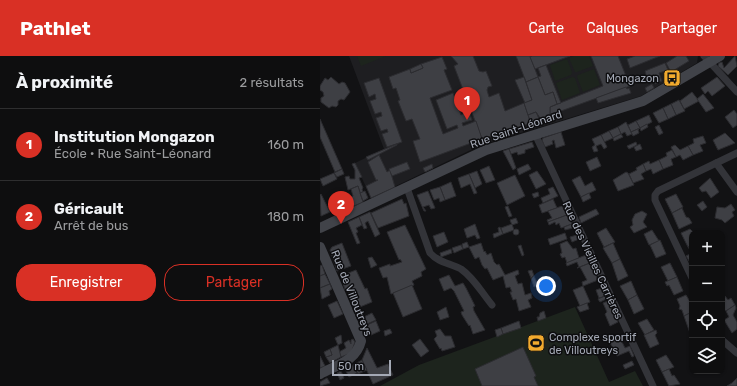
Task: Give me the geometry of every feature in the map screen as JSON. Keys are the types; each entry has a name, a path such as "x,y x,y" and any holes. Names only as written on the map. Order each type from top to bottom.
{"street":[{"name":"Rue Saint-Léonard","path":"320,228 481,152 643,101 707,59 720,56"},
{"path":"707,59 737,92"},
{"name":"Rue des Vieilles Carrières","path":"535,134 653,386"},
{"path":"689,272 654,195 658,191 737,153"},
{"path":"716,163 737,192"},
{"path":"407,188 430,253 437,260 459,268 465,273 475,282 492,305"},
{"name":"Rue de Villoutreys","path":"320,247 361,341 359,350 351,358 320,374"},
{"path":"725,343 737,353"}],"shaded area":[{"path":"349,56 698,56 697,63 641,96 481,145 371,198 355,163 384,149"},
{"path":"357,56 386,56 361,66"},
{"path":"574,56 589,56 593,66 575,72 569,58"},
{"path":"567,59 572,72 571,75 555,81 550,65"},
{"path":"594,69 600,85 583,92 577,77 578,75"},
{"path":"572,77 575,78 580,93 562,100 556,83"},
{"name":"Complexe sportif de Villoutreys","path":"575,307 609,382 635,371 643,386 380,386 419,365"}],"building":[{"path":"451,56 473,56 479,71 486,71 492,86 488,87 487,90 489,97 499,93 505,111 524,103 531,123 482,139 454,66 458,64"},
{"path":"516,56 530,56 538,77 526,82"},
{"path":"570,56 535,69 530,57"},
{"path":"591,56 618,56 630,86 550,115 550,107 603,86"},
{"path":"635,56 660,56 630,68 627,59"},
{"path":"677,56 686,56 689,61 671,72 666,63"},
{"path":"735,56 737,66 728,75 718,66 719,63 722,62 724,68"},
{"path":"442,57 447,69 444,70 452,90 430,98 443,134 458,128 457,125 447,129 436,100 453,93 461,115 469,111 472,120 462,123 463,126 476,121 482,139 420,162 413,141 420,139 412,119 406,121 398,101 400,100 396,88 393,89 389,77 410,69 411,73 423,68 421,64"},
{"path":"665,63 668,70 659,73 662,81 655,84 652,76 647,78 645,71"},
{"path":"421,64 423,68 411,73 410,69"},
{"path":"546,65 561,103 557,104 553,92 545,95 538,77 541,76 538,68"},
{"path":"331,77 339,84 342,82 345,83 350,92 344,100 341,99 338,101 338,105 336,107 332,106 329,108 321,102 321,98 324,96 323,92 320,90 320,86 325,78 328,80"},
{"path":"524,77 532,100 525,103 515,80"},
{"path":"538,77 545,95 553,92 557,104 550,107 550,114 545,118 540,118 536,112 528,115 524,103 532,100 526,82"},
{"path":"717,77 725,86 712,96 708,91 705,94 701,88"},
{"path":"379,78 402,142 387,147 382,134 388,132 387,129 381,131 376,118 382,116 381,112 375,114 370,101 376,99 375,94 369,97 364,83"},
{"path":"652,84 654,88 647,92 645,88"},
{"path":"626,87 627,89 629,88 631,93 598,103 596,98"},
{"path":"692,92 699,101 684,109 680,101"},
{"path":"703,94 714,108 706,112 697,99"},
{"path":"679,100 685,111 676,115 671,104"},
{"path":"671,104 676,115 668,119 663,108"},
{"path":"663,108 668,119 659,123 653,113"},
{"path":"734,110 737,114 737,125 733,128 725,117"},
{"path":"536,112 540,121 531,123 528,115"},
{"path":"649,115 652,122 640,128 636,121"},
{"path":"320,119 342,169 335,172 320,137"},
{"path":"636,121 640,128 631,132 628,125"},
{"path":"626,122 632,134 627,136 625,132 621,134 618,127"},
{"path":"647,124 648,127 641,131 640,128"},
{"path":"659,125 663,133 659,135 655,127"},
{"path":"618,127 621,134 613,138 609,131"},
{"path":"640,128 638,130 639,133 633,136 631,132"},
{"path":"609,131 613,138 604,142 601,135"},
{"path":"561,132 565,145 556,148 554,140 552,141 553,144 545,147 542,140 543,138"},
{"path":"725,133 735,143 718,150 713,140"},
{"path":"621,134 623,137 614,141 613,138"},
{"path":"601,135 607,147 604,149 601,144 596,146 598,151 594,152 592,147 595,145 592,139"},
{"path":"703,136 706,143 700,145 703,151 693,155 688,146 694,143 693,139"},
{"path":"532,142 534,147 525,150 525,153 518,155 517,152 511,154 509,149"},
{"path":"636,142 637,145 629,149 627,146"},
{"path":"397,144 368,160 366,157"},
{"path":"640,144 642,149 636,151 634,147"},
{"path":"675,145 680,150 688,146 693,155 683,160 680,155 676,157 671,147"},
{"path":"509,149 516,168 513,170 503,151"},
{"path":"672,150 676,157 671,159 673,165 663,169 659,160 667,156 666,153"},
{"path":"379,155 387,172 390,170 395,187 371,198 366,186 378,180 376,180 368,162"},
{"path":"597,157 601,166 590,171 586,162"},
{"path":"659,160 663,169 653,174 651,169 646,171 643,164 649,161 650,164"},
{"path":"407,162 410,169 392,176 389,169"},
{"path":"355,163 362,177 359,178 363,192 360,193 358,186 348,190 345,177 349,176 350,179 355,179 355,170 352,164"},
{"path":"432,164 433,168 425,172 423,168"},
{"path":"528,164 531,169 519,175 517,169"},
{"path":"643,164 646,171 641,174 644,179 633,183 629,174 637,170 636,168"},
{"path":"489,166 495,180 486,183 480,170"},
{"path":"342,169 344,174 337,177 334,173"},
{"path":"477,171 482,184 475,188 469,174"},
{"path":"537,171 546,184 536,189 529,175"},
{"path":"626,172 634,185 618,191 613,180"},
{"path":"334,173 337,179 323,186 320,179"},
{"path":"469,174 477,193 474,194 470,184 461,188 458,178"},
{"path":"515,175 525,196 507,205 497,183"},
{"path":"580,176 585,186 592,182 596,190 581,197 572,180"},
{"path":"710,178 719,192 711,198 706,191 702,192 699,188"},
{"path":"451,182 456,196 445,200 440,187"},
{"path":"358,186 363,202 354,206 350,198 353,196 351,189"},
{"path":"440,187 445,200 440,202 439,198 434,200 430,190"},
{"path":"553,187 558,196 543,203 541,198 550,194 548,189"},
{"path":"365,191 368,198 363,201 360,193"},
{"path":"428,191 435,208 431,209 429,205 423,207 426,211 424,211 417,195"},
{"path":"538,192 539,196 534,198 532,194"},
{"path":"589,193 591,198 583,202 581,197"},
{"path":"321,194 330,212 321,216 320,195"},
{"path":"676,194 683,207 672,213 665,199"},
{"path":"344,198 349,208 336,214 331,203"},
{"path":"402,199 404,204 406,203 409,216 378,228 371,213"},
{"path":"553,199 557,208 542,213 539,205"},
{"path":"703,201 707,207 702,211 697,205"},
{"path":"731,204 735,210 732,212 734,216 725,223 722,220 715,218 717,207 725,208"},
{"path":"508,206 512,216 509,217 505,207"},
{"path":"562,206 567,215 548,222 547,220 552,218 548,211"},
{"path":"682,208 686,217 689,218 692,223 679,229 672,213"},
{"path":"596,209 599,214 581,223 579,217"},
{"path":"642,211 647,214 643,222 647,227 634,233 630,227 633,225 632,220 635,214"},
{"path":"370,212 380,234 375,237 368,221 365,223 367,228 364,229 359,217"},
{"path":"567,215 572,224 561,228 559,223 556,225 555,222 549,225 548,222"},
{"path":"359,217 362,225 356,228 358,232 356,233 360,243 357,244 348,222"},
{"path":"516,218 518,223 512,225 510,220"},
{"path":"475,224 480,238 477,239 475,235 467,238 464,229"},
{"path":"512,224 514,230 503,234 501,228"},
{"path":"572,224 573,228 565,230 564,227"},
{"path":"405,225 426,269 421,272 422,276 412,281 414,285 391,294 387,277 383,278 379,268 402,262 400,259 399,260 387,232"},
{"path":"500,227 503,234 494,238 493,234 499,232 498,228"},
{"path":"606,228 615,242 604,247 597,233"},
{"path":"516,229 519,232 516,235 513,232"},
{"path":"690,229 691,230 689,230 689,246 688,247 681,233"},
{"path":"652,230 659,241 649,245 644,234"},
{"path":"444,232 448,242 437,247 433,236"},
{"path":"565,233 567,239 550,245 548,239"},
{"path":"577,235 579,239 572,242 570,237"},
{"path":"660,240 666,254 656,258 650,245"},
{"path":"567,241 573,249 576,248 579,258 567,263 565,257 562,258 560,254 562,253 560,244"},
{"path":"467,242 469,247 463,249 462,244"},
{"path":"342,243 351,266 337,271 330,250 332,247"},
{"path":"481,243 484,252 485,251 487,255 491,253 494,262 497,265 499,264 505,275 518,270 519,274 515,276 518,284 522,283 525,295 531,293 532,298 528,300 531,307 519,311 516,299 513,300 510,292 512,292 510,287 506,288 503,276 493,280 487,268 485,269 482,265 479,257 475,259 469,247"},
{"path":"613,243 620,259 612,263 603,248"},
{"path":"461,245 463,249 454,253 452,248"},
{"path":"521,245 524,255 522,256 518,246"},
{"path":"451,249 452,253 441,257 440,253"},
{"path":"586,255 590,263 577,268 579,267 577,262 567,266 566,263"},
{"path":"372,257 377,265 371,268 368,258"},
{"path":"620,259 628,276 618,281 612,263"},
{"path":"590,263 598,280 583,286 582,282 587,280 580,267"},
{"path":"670,263 677,277 668,281 661,267"},
{"path":"322,265 325,274 320,276 320,266"},
{"path":"356,270 365,289 367,288 372,302 355,309 348,296 350,296 347,289 345,290 341,276"},
{"path":"532,270 534,276 531,278 528,271"},
{"path":"325,274 330,284 320,288 320,276"},
{"path":"449,275 455,286 463,283 475,306 473,307 474,311 485,330 473,334 470,325 469,326 462,315 461,312 464,311 454,291 451,288 444,291 439,279"},
{"path":"534,276 538,285 534,287 531,278"},
{"path":"677,277 683,291 674,295 669,285 667,286 665,282"},
{"path":"631,281 637,295 628,300 620,286"},
{"path":"330,284 332,289 329,291 330,295 322,299 320,288"},
{"path":"412,285 422,309 403,317 393,293"},
{"path":"583,286 590,302 580,306 573,290"},
{"path":"602,288 606,296 599,298 596,290"},
{"path":"637,295 644,309 634,314 628,300"},
{"path":"686,295 689,300 689,314 684,316 682,310 679,309 680,306 677,299"},
{"path":"605,296 606,299 600,302 598,299"},
{"path":"725,296 728,300 731,298 735,305 726,311"},
{"path":"337,301 343,314 334,318 328,305"},
{"path":"608,301 618,322 610,326 605,314 607,312 603,303"},
{"path":"587,303 589,309 580,312 577,307"},
{"path":"735,305 736,308 733,315 737,322 737,329 732,333 725,322 725,319 729,317 726,311"},
{"path":"446,307 449,317 440,320 437,312"},
{"path":"544,311 546,318 538,321 537,317 539,317 540,313"},
{"path":"372,313 376,320 367,324 364,317"},
{"path":"689,314 689,330 684,316"},
{"path":"647,319 654,330 645,335 638,323"},
{"path":"376,321 380,331 371,335 367,325"},
{"path":"519,321 521,328 503,334 501,328"},
{"path":"501,328 503,334 497,337 495,330"},
{"path":"390,329 392,333 385,336 384,331"},
{"path":"440,329 445,336 451,336 455,347 442,351 441,348 440,349 434,339 437,336 435,331"},
{"path":"656,330 657,333 655,335 659,344 650,348 644,335"},
{"path":"341,335 342,343 338,345 335,338"},
{"path":"611,335 613,339 619,336 625,348 630,346 634,356 632,357 629,351 617,356 607,337"},
{"path":"353,339 355,342 351,353 341,357 339,352 346,348 344,343 349,340 351,344 351,340"},
{"path":"420,339 429,351 421,357 412,345"},
{"path":"338,345 341,357 330,363 326,357 332,355 330,349"},
{"path":"523,347 536,376 534,377 538,386 482,386 475,369"},
{"path":"367,348 377,368 388,364 393,375 373,384 362,360"},
{"path":"330,349 332,355 326,357 324,352"},
{"path":"666,355 674,367 662,372 656,360"},
{"path":"320,356 325,366 320,368"},
{"path":"362,360 367,370 358,374 353,365"},
{"path":"632,361 634,365 625,369 623,365"},
{"path":"353,365 357,373 349,377 345,369"},
{"path":"669,369 672,376 674,375 680,384 669,386 662,372"},
{"path":"341,371 344,378 340,380 337,373"},
{"path":"327,378 330,383 320,386 320,382"},
{"path":"737,378 737,386 727,386 732,383"}],"place":[{"name":"Mongazon","path":"672,78"},
{"name":"Institution Mongazon","path":"467,120"},
{"name":"Géricault","path":"341,224"},
{"name":"Complexe sportif de Villoutreys","path":"536,343"}]}
